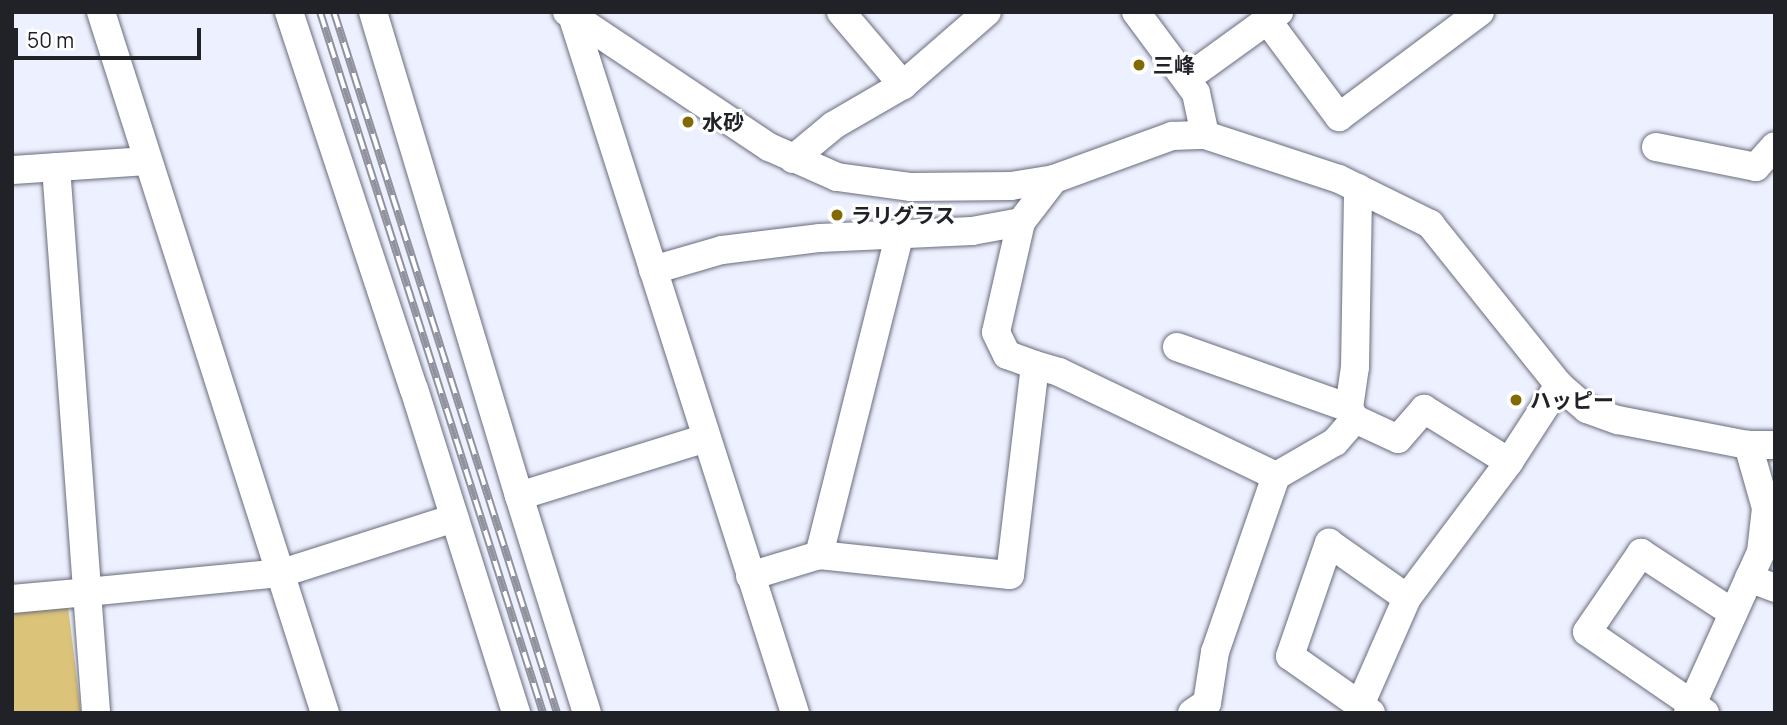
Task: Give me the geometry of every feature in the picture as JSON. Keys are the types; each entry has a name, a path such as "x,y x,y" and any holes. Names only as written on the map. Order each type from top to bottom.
{"street":[{"path":"101,12 326,713"},
{"path":"289,12 516,713"},
{"path":"373,12 587,713"},
{"path":"841,12 903,85"},
{"path":"793,159 834,125 903,85 987,12"},
{"path":"1136,12 1196,93 1205,135"},
{"path":"1186,79 1273,16 1339,117 1480,12"},
{"path":"570,13 793,159 837,177 911,187 1011,186 1054,178 1171,136 1205,135 1358,188 1430,224 1559,385 1587,409 1618,420 1762,445 1766,508 1760,552 1762,583 1733,613 1695,711 1587,632 1641,553 1733,613"},
{"path":"570,13 794,713"},
{"path":"1656,146 1756,167 1775,146"},
{"path":"12,170 148,161"},
{"path":"56,167 96,713"},
{"path":"1054,178 1021,222 996,332 1007,355 1059,372 1276,476"},
{"path":"1192,713 1207,703 1215,652 1276,476 1335,442 1352,414 1358,188"},
{"path":"653,271 722,250 820,238 972,231 1021,222"},
{"path":"819,555 899,236"},
{"path":"1177,347 1352,414 1398,439 1424,409 1509,462"},
{"path":"750,576 819,555 1010,575 1035,365"},
{"path":"1407,597 1329,543 1290,656 1366,709 1407,597 1509,462 1559,385"},
{"path":"519,496 706,438"},
{"path":"12,599 282,573 454,519"}],"shaded area":[{"path":"68,606 81,713 12,713 12,612"}],"railway":[{"path":"320,12 543,713"},
{"path":"334,12 557,713"}],"place":[{"name":"三峰","path":"1139,65"},
{"name":"水砂","path":"688,122"},
{"name":"ラリグラス","path":"837,215"},
{"name":"ハッピー","path":"1516,400"}]}
